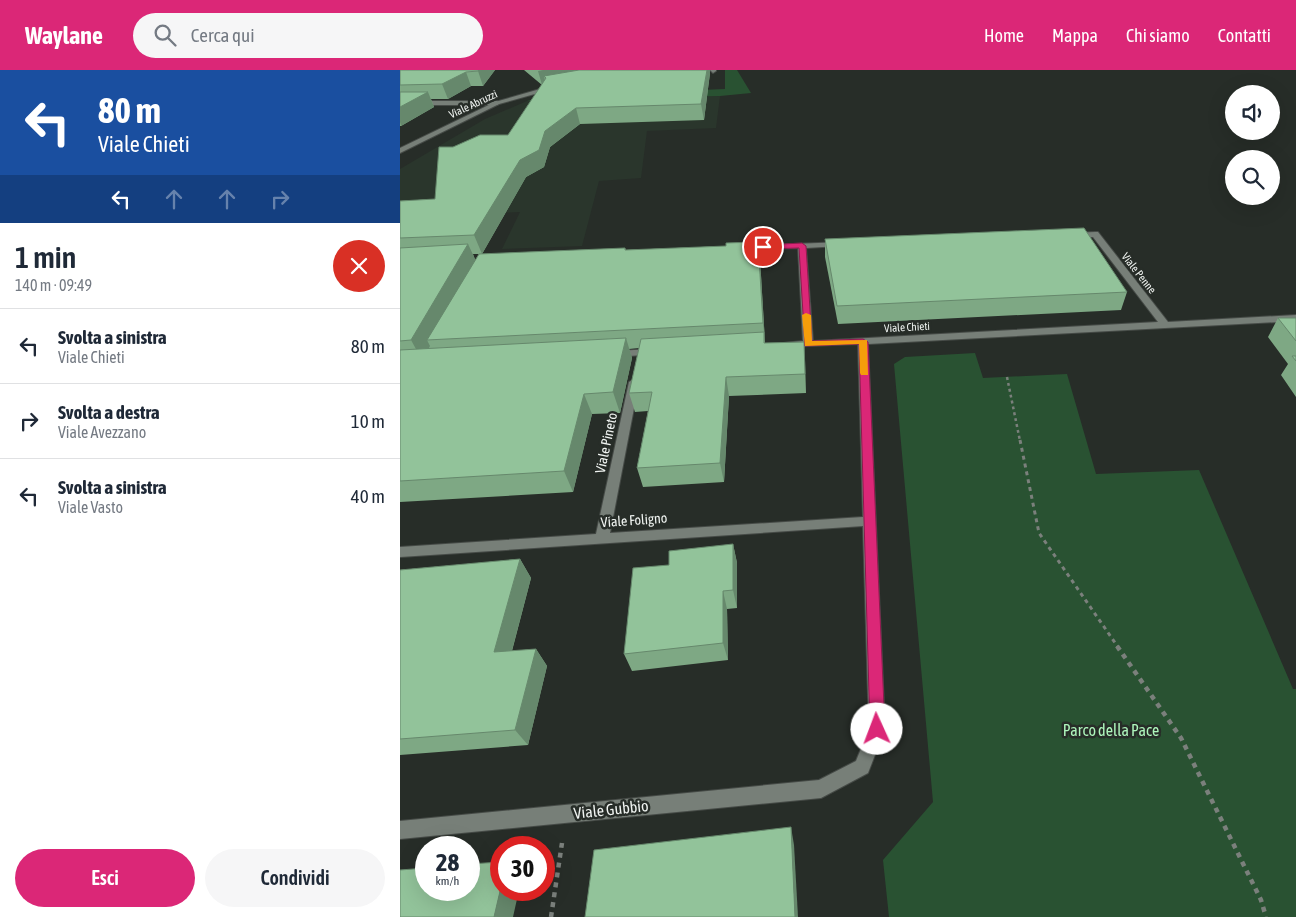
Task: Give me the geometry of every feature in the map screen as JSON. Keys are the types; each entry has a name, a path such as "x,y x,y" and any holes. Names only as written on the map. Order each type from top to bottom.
{"street":[{"name":"Viale Abruzzi","path":"400,151 497,102 563,85"},
{"path":"400,103 497,102"},
{"name":"Viale Penne","path":"1066,235 1095,234 1165,325"},
{"path":"733,248 851,244"},
{"path":"802,246 808,344"},
{"name":"Viale Chieti","path":"778,346 1296,318"},
{"path":"863,342 870,521"},
{"path":"601,355 638,363 670,352"},
{"name":"Viale Pineto","path":"602,538 638,363"},
{"name":"Viale Foligno","path":"400,552 870,521"},
{"name":"Viale Gubbio","path":"400,830 821,789 862,767 877,729 870,521"}],"path":[{"path":"1007,377 1039,533 1181,738 1261,900 1266,917"},
{"path":"551,917 566,814"}],"shaded area":[{"path":"720,96 716,128 647,131 641,178 599,181 582,246 502,249 520,212 400,217 400,169 485,119 527,101"}],"green space":[{"path":"674,70 607,94 725,89 725,70 737,70 751,93 720,96 527,101 554,93"},
{"name":"Parco della Pace","path":"975,353 983,378 1067,374 1096,474 1199,470 1293,689 1296,689 1296,917 889,917 883,860 933,802 894,364 905,357"}],"building":[{"path":"400,70 479,70 466,72 442,84 400,85"},
{"path":"579,70 707,70 701,104 576,108 545,131 539,150 520,160 474,235 400,238 400,201 435,199 439,147 453,147 480,135 508,135 546,78 544,76"},
{"path":"400,92 428,92 400,107"},
{"path":"1084,228 1127,292 837,306 825,239"},
{"path":"758,242 763,323 427,340 479,254 726,246 726,243"},
{"path":"468,244 411,340 400,341 400,248"},
{"path":"1278,318 1296,318 1296,341"},
{"path":"764,332 764,343 804,342 805,374 726,377 720,463 637,468 652,392 629,393 641,339"},
{"path":"626,338 613,392 584,394 564,471 400,481 400,350"},
{"path":"733,544 733,590 723,591 723,643 624,654 633,568 669,565 669,551"},
{"path":"520,559 494,652 536,649 515,730 400,739 400,570"},
{"path":"791,827 795,917 585,917 594,850"},
{"path":"480,863 490,863 490,901 498,901 494,917 400,917 400,870 415,869 415,901 480,901"}],"slow traffic":[{"path":"806,315 808,344 863,342 865,373"}],"route":[{"path":"763,247 802,246 808,344 863,342 877,729"}]}
